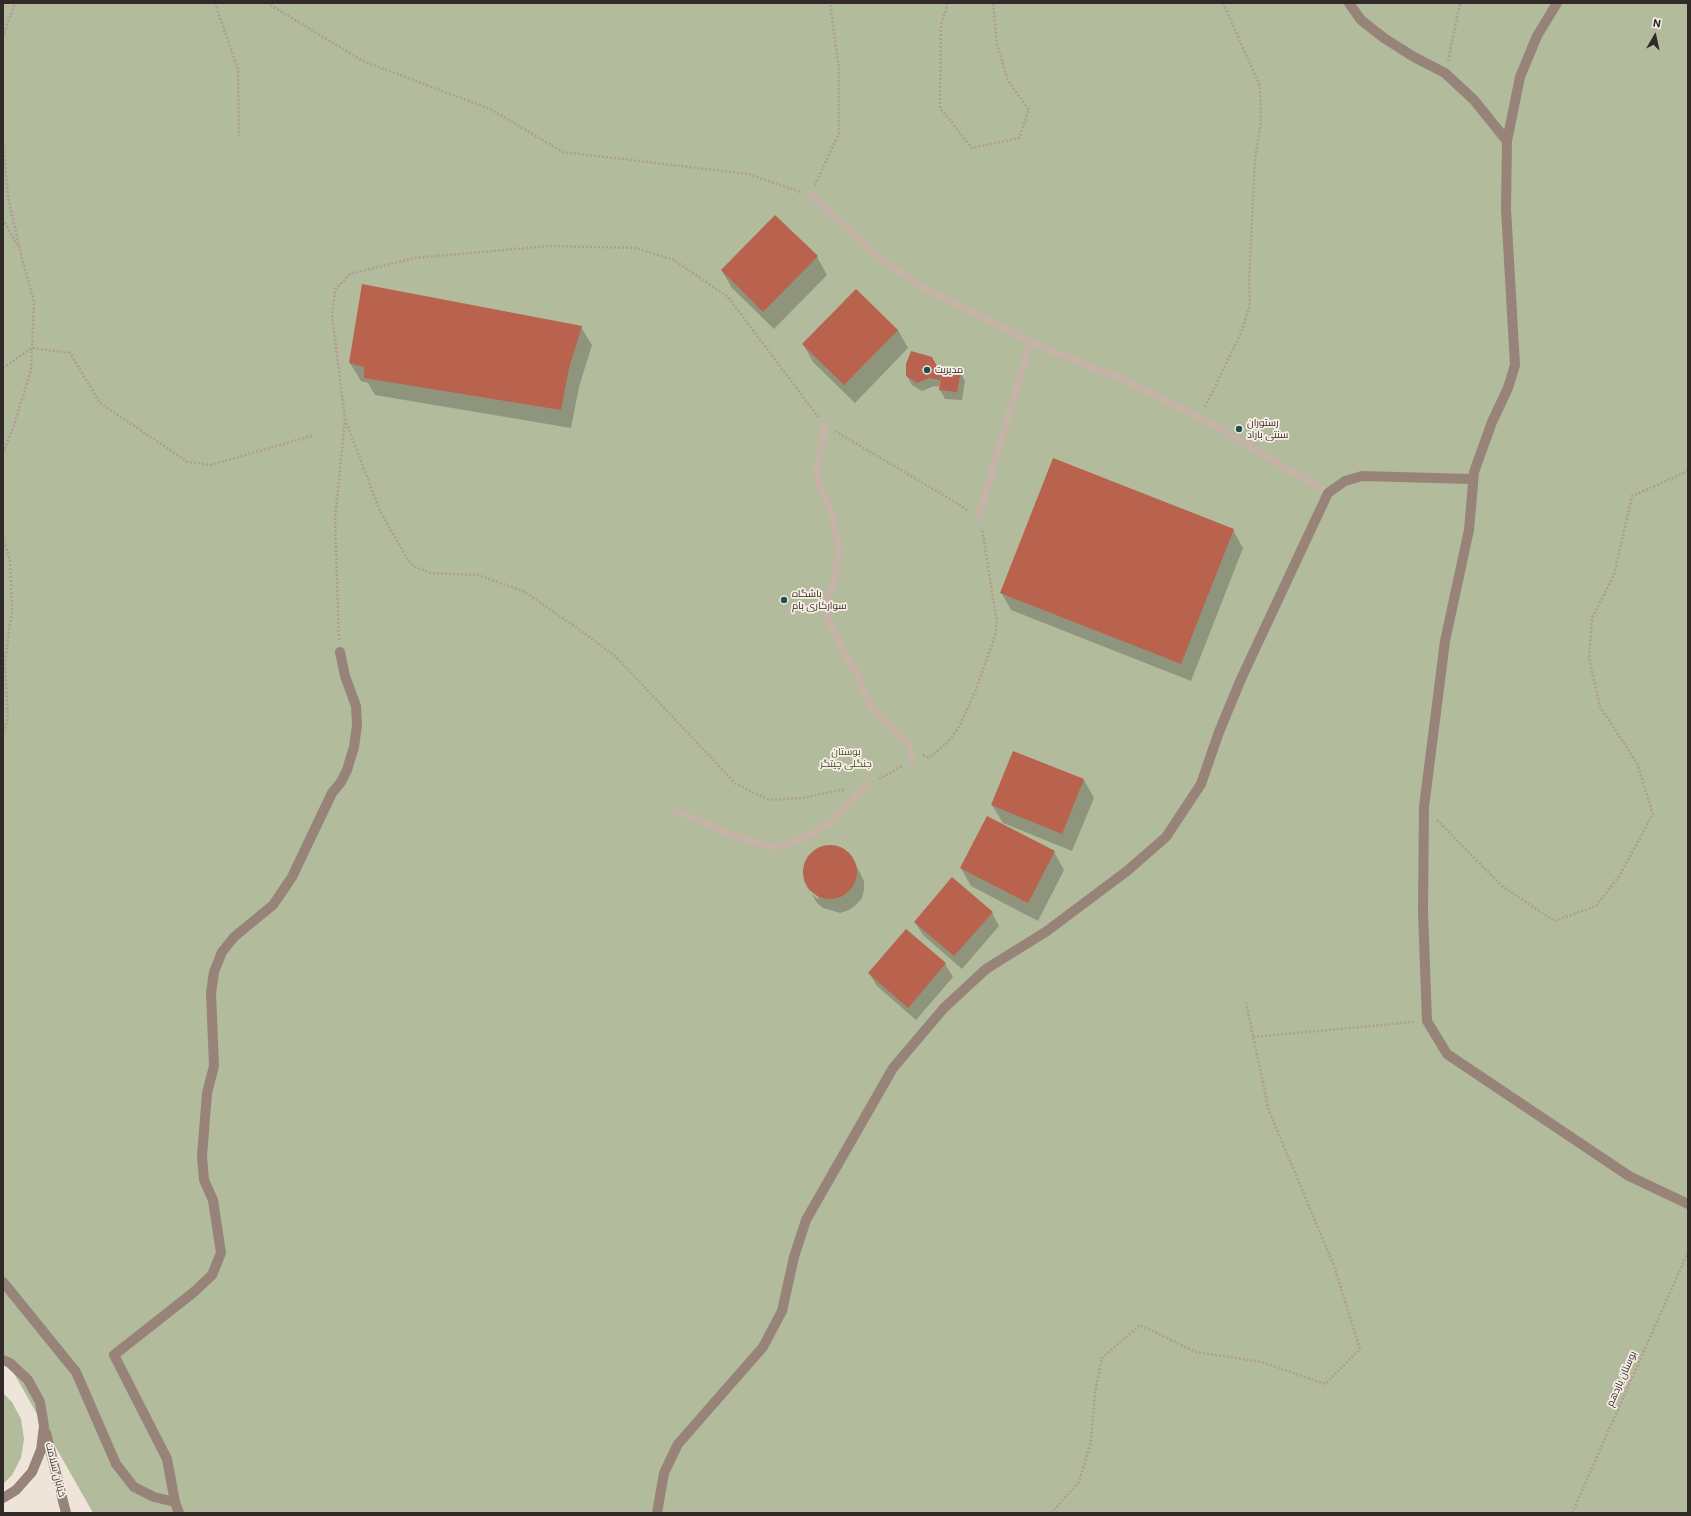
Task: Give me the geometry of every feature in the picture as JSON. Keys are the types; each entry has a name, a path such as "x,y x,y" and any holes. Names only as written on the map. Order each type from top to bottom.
{"street":[{"path":"1349,3 1361,20 1384,38 1414,57 1445,73 1474,100 1507,141"},
{"path":"1557,3 1537,36 1520,77 1507,141 1506,209 1515,364 1508,388 1492,422 1472,479 1469,530 1445,641 1424,807 1424,911 1427,1021 1447,1054 1629,1176 1688,1204"},
{"path":"657,1513 664,1473 678,1444 763,1348 782,1311 794,1257 806,1220 893,1068 944,1008 986,969 1046,931 1127,871 1166,836 1201,784 1219,732 1241,679 1328,493 1345,480 1362,476 1472,479"},
{"path":"179,1513 175,1502 167,1459 114,1355 194,1292 212,1275 221,1253 213,1200 204,1180 202,1156 207,1093 214,1066 211,993 214,972 222,952 234,937 273,905 292,877 332,793 341,782 347,770 354,747 357,725 356,706 345,676 340,652"},
{"path":"3,1282 76,1372 116,1464 134,1487 154,1497 175,1502"},
{"path":"3,1360 10,1363 28,1380 40,1402 44,1426 41,1450 32,1472 16,1490 3,1498"},
{"name":"خیابان سلامت","path":"44,1426 66,1513"}],"lane":[{"path":"811,195 873,252 920,286 1030,342 1122,379 1200,417 1328,493"},
{"path":"978,519 1030,342"},
{"path":"825,426 817,464 818,478 820,488 831,510 839,547 835,576 828,596 827,616 842,649 856,671 872,708 910,746 911,761"},
{"path":"677,811 731,834 772,847 800,840 829,824 868,784"}],"path":[{"path":"3,37 15,3"},
{"path":"215,3 238,69 239,136"},
{"path":"267,3 363,61 490,109 563,152 748,174 811,195 839,133 839,69 830,3"},
{"path":"948,3 941,26 940,108 972,148 1019,138 1029,110 1008,81 998,44 993,3"},
{"path":"1200,417 1241,333 1250,305 1249,282 1255,159 1260,122 1260,86 1223,3"},
{"path":"1445,73 1460,3"},
{"path":"3,143 8,197 20,250 34,301 31,370 14,425 3,453"},
{"path":"3,219 20,250"},
{"path":"340,652 335,520 344,419 332,315 335,290 350,274 414,258 557,246 635,248 674,260 728,297 825,426 854,440 960,504 978,519 983,530 996,618 995,636 975,692 959,727 948,742 931,756 928,757 922,755 868,784"},
{"path":"3,368 32,348 70,353 100,403 188,462 211,465 314,436"},
{"path":"344,419 380,511 408,560 416,568 430,573 478,575 523,591 615,656 736,784 769,800 803,798 846,789"},
{"path":"1424,807 1502,886 1554,921 1596,906 1620,875 1653,814 1637,763 1600,707 1589,658 1592,618 1614,575 1632,496 1688,471"},
{"path":"3,537 10,560 12,609 5,662 8,719 3,733"},
{"path":"1051,1513 1079,1482 1091,1442 1095,1392 1102,1358 1140,1326 1196,1352 1262,1362 1325,1384 1360,1349 1334,1266 1269,1111 1246,1003"},
{"path":"1253,1037 1427,1021"},
{"name":"بوستان یازدهم","path":"1572,1513 1688,1252"}],"green space":[{"name":"بوستان جنگلی چیتگر","path":"3,3 1688,3 1688,1513 93,1513 3,1354"},
{"path":"3,1393 12,1402 21,1419 24,1439 21,1458 12,1475 3,1484"}],"building":[{"path":"775,215 818,256 763,312 721,270"},
{"path":"362,284 582,326 569,368 561,410 364,378 364,367 349,363"},
{"path":"856,289 898,330 844,385 802,344"},
{"name":"مدیریت","path":"911,351 932,357 938,368 961,371 957,392 939,390 941,380 929,378 917,383 906,376 906,364"},
{"path":"1053,458 1234,529 1181,664 1000,593"},
{"path":"1013,751 1084,779 1062,834 991,805"},
{"path":"987,816 1055,851 1028,903 960,868"},
{"path":"825,845 835,845 845,849 853,857 857,867 857,877 853,887 845,895 835,899 825,899 815,895 807,887 803,877 803,867 807,857 815,849"},
{"path":"952,877 993,912 954,956 914,922"},
{"path":"906,929 946,963 908,1008 868,973"}],"place":[{"name":"مدیریت","path":"927,370"},
{"name":"رستوران سنتی باراد","path":"1239,429"},
{"name":"باشگاه سوارکاری بام","path":"784,600"}]}
